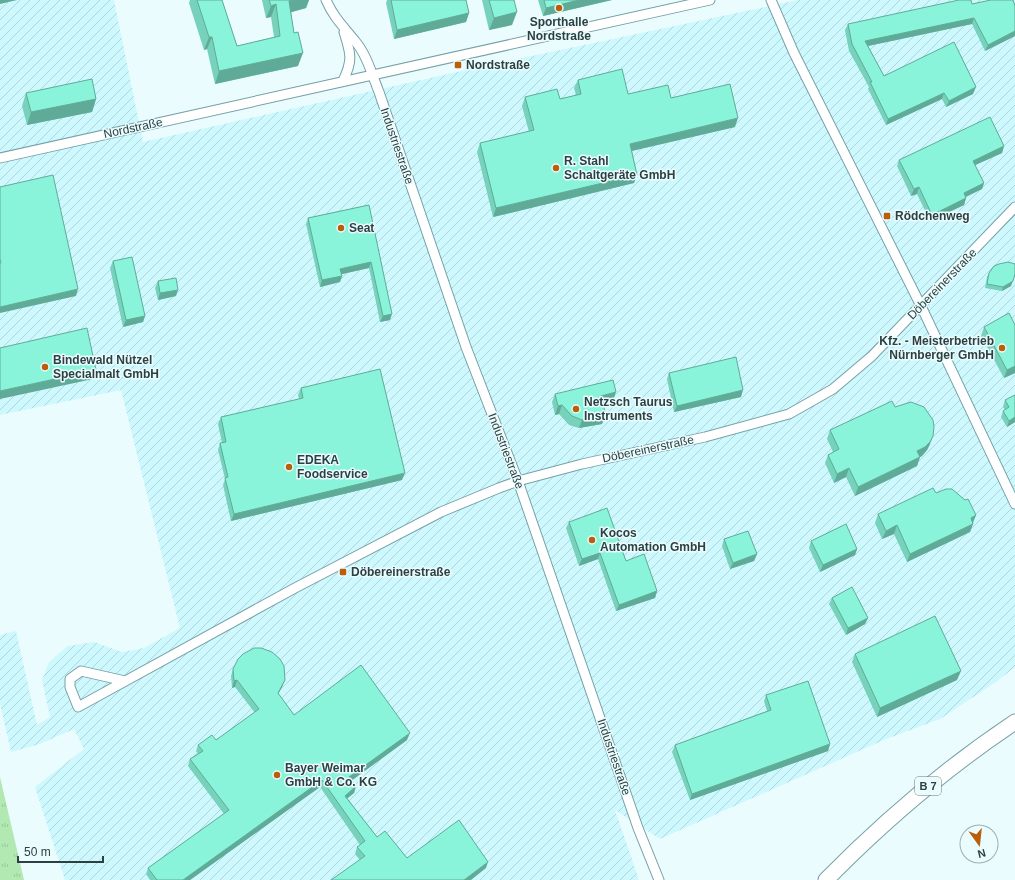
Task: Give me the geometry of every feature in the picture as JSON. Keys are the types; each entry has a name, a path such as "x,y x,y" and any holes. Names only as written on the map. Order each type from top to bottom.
{"main road":[{"name":"B 7","path":"826,880 901,808 931,783 1015,722"}],"street":[{"name":"Industriestraße","path":"326,0 333,15 355,41 365,57 372,75 466,347 518,481 638,828 659,880"},
{"name":"Nordstraße","path":"0,158 710,0"},
{"path":"771,0 794,53 921,306 1015,504"},
{"name":"Industriestraße","path":"343,28 350,50 350,67 343,81"},
{"name":"Döbereinerstraße","path":"125,680 86,670 75,674 70,679 70,687 78,707 295,588 441,512 518,481 582,464 712,435 789,414 833,389 872,356 1015,206"}],"shaded area":[{"path":"0,0 114,0 143,142 475,68 798,0 1015,0 1015,667 996,682 940,719 884,740 660,839 615,810 639,880 65,880 35,787 84,749 74,729 40,744 11,752 0,704 0,635 16,631 37,725 50,717 42,680 49,662 68,646 94,642 122,652 144,648 180,628 121,390 0,415"}],"green space":[{"path":"0,777 24,880 0,880"}],"building":[{"path":"197,0 222,0 237,46 280,36 276,4 271,6 269,0 293,0 289,1 294,33 298,32 303,53 219,71 212,37 209,37"},
{"path":"391,0 466,0 469,13 397,30"},
{"path":"489,0 514,0 517,12 494,18"},
{"path":"544,0 579,0 546,8"},
{"path":"959,0 971,0 972,4 991,0 1013,0 1015,6 1015,31 988,45 974,18 865,41 884,76 954,42 976,87 949,101 944,93 888,119 870,82 872,82 852,44 848,24"},
{"name":"R. Stahl Schaltgeräte GmbH","path":"622,69 628,94 668,85 671,98 730,84 738,118 630,144 637,175 496,208 480,143 534,130 525,97 557,89 560,99 581,94 578,80"},
{"path":"92,79 96,99 31,112 26,93"},
{"path":"990,117 1004,146 973,161 984,183 964,193 966,198 932,215 919,187 914,189 899,160"},
{"path":"53,175 78,289 0,307 0,187"},
{"path":"369,205 392,314 383,316 371,262 340,269 342,276 322,280 308,218"},
{"path":"132,257 145,316 126,320 113,261"},
{"path":"1008,262 1015,264 1013,281 1003,287 987,284 989,273 994,266"},
{"path":"176,278 178,290 160,293 158,281"},
{"name":"Kfz. - Meisterbetrieb Nürnberger GmbH","path":"1009,313 1015,325 1015,366 1007,370 984,327"},
{"name":"Bindewald Nützel Specialmalt GmbH","path":"87,328 96,370 0,391 0,348"},
{"path":"736,357 743,390 677,406 669,373"},
{"name":"EDEKA Foodservice","path":"380,369 405,473 234,514 225,478 228,477 220,443 226,442 221,417 303,398 301,388"},
{"name":"Netzsch Taurus Instruments","path":"613,380 616,392 601,396 606,416 582,420 572,416 562,405 558,406 555,394"},
{"path":"1015,395 1015,417 1009,421 1003,411 1009,407 1005,400"},
{"path":"892,401 895,407 911,402 924,407 933,420 933,436 925,447 917,451 920,457 858,487 849,468 837,474 828,455 839,449 830,430"},
{"path":"933,488 936,493 946,489 952,489 965,500 968,499 976,515 971,518 973,524 910,554 897,525 886,531 878,514"},
{"path":"607,508 626,561 644,554 657,591 619,605 600,553 582,559 569,522"},
{"path":"846,524 857,549 823,565 811,541"},
{"path":"748,531 757,554 733,563 724,539"},
{"path":"852,587 868,618 848,628 832,598"},
{"path":"935,616 961,671 880,708 855,654"},
{"name":"Bayer Weimar GmbH & Co. KG","path":"254,648 261,648 272,652 280,659 284,666 285,680 278,693 294,715 361,665 410,733 349,777 356,786 345,796 377,837 385,831 407,858 459,820 488,862 464,880 331,880 365,856 357,847 365,841 322,780 183,880 157,880 148,868 229,810 190,759 203,751 198,745 212,735 216,740 259,709 237,680 234,681 233,669 238,659 243,654"},
{"path":"808,681 830,744 692,794 675,745 771,710 766,695"}],"place":[{"name":"Sporthalle Nordstraße","path":"559,8"},
{"name":"Nordstraße","path":"458,65"},
{"name":"R. Stahl Schaltgeräte GmbH","path":"556,168"},
{"name":"Rödchenweg","path":"887,216"},
{"name":"Seat","path":"341,228"},
{"name":"Kfz. - Meisterbetrieb Nürnberger GmbH","path":"1002,348"},
{"name":"Bindewald Nützel Specialmalt GmbH","path":"45,367"},
{"name":"Netzsch Taurus Instruments","path":"576,409"},
{"name":"EDEKA Foodservice","path":"289,467"},
{"name":"Kocos Automation GmbH","path":"592,540"},
{"name":"Döbereinerstraße","path":"343,572"},
{"name":"Bayer Weimar GmbH & Co. KG","path":"277,775"}]}
